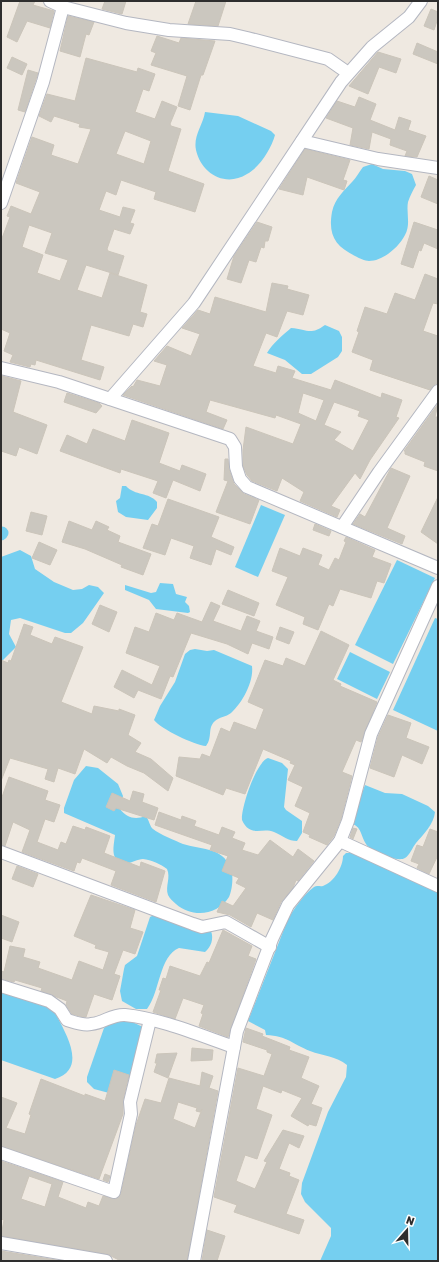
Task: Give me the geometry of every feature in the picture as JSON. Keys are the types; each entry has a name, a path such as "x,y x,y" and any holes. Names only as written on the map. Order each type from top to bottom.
{"street":[{"path":"50,1 63,7 126,23 168,30 230,34 247,38 328,59 348,74"},
{"path":"110,399 194,303 302,140 348,74 372,47 409,17 421,1"},
{"path":"1,203 43,82 63,7"},
{"path":"302,140 378,159 438,168"},
{"path":"1,368 59,382 230,439 235,447 236,467 240,479 247,487 438,568"},
{"path":"342,527 379,472 438,391"},
{"path":"194,1261 237,1031 288,905 340,841 348,821 371,734 438,586"},
{"path":"340,841 438,886"},
{"path":"1,852 202,927 226,922 270,947"},
{"path":"1,986 49,1001 60,1009 67,1020 89,1025 117,1014 150,1020 234,1047"},
{"path":"1,1153 114,1192 131,1114 130,1102 150,1020"},
{"path":"1,1243 106,1261"}],"water":[{"path":"205,112 238,116 271,131 275,135 271,146 261,162 252,171 239,178 223,179 215,176 203,165 195,145"},
{"path":"372,164 383,169 405,171 412,174 416,185 408,202 408,227 402,240 385,256 380,259 369,261 348,252 338,244 332,233 331,220 333,207 340,195 363,167"},
{"path":"325,325 339,331 342,337 342,351 338,357 311,374 302,374 285,360 267,353 291,328 312,331"},
{"path":"122,486 126,486 154,499 157,502 157,508 148,520 126,517 118,512 116,501 120,498"},
{"path":"261,505 285,515 258,577 235,567"},
{"path":"20,550 31,556 35,569 54,582 73,590 82,589 89,585 98,587 104,593 83,623 71,633 65,633 20,618 11,620 9,634 16,647 1,662 1,557"},
{"path":"397,560 435,578 393,664 355,645"},
{"path":"160,583 173,584 176,594 187,597 185,602 189,606 190,612 156,609 149,600 125,590 125,585 151,593 156,592"},
{"path":"435,618 438,619 438,731 393,710"},
{"path":"195,649 207,651 214,650 252,666 251,679 243,698 231,713 217,720 213,724 206,746 194,743 178,736 163,728 154,720 160,706 175,682 185,654 190,650"},
{"path":"350,652 390,672 377,699 337,679"},
{"path":"268,758 282,763 288,769 284,807 302,821 302,833 297,841 288,839 270,831 256,831 249,829 242,820 244,806 254,776 263,761"},
{"path":"86,766 98,768 118,784 123,796 120,809 128,816 138,818 146,816 152,828 159,833 183,844 213,851 225,858 232,873 232,888 229,897 224,903 218,908 204,913 197,913 182,908 168,895 167,869 156,862 143,859 127,863 120,862 117,860 114,852 115,835 64,813 64,808 74,780"},
{"path":"365,785 385,793 402,794 428,806 435,812 433,821 405,858 390,858 368,847 360,830 353,824"},
{"path":"346,853 353,853 438,892 438,1261 320,1261 331,1236 331,1228 305,1202 301,1194 302,1183 328,1112 346,1077 347,1065 334,1058 310,1051 280,1037 266,1035 265,1030 248,1021 288,919 310,890 315,886 327,884 334,878 340,869 343,856"},
{"path":"154,915 211,931 212,940 209,948 205,952 179,948 172,952 167,959 155,993 147,1009 136,1009 122,1001 120,991 124,969 125,965 137,956 150,917"},
{"path":"1,991 23,997 53,1009 71,1047 71,1066 65,1074 55,1079 1,1060"},
{"path":"128,1020 143,1027 133,1069 126,1084 109,1093 94,1089 87,1082 87,1077 104,1028 113,1022"}],"building":[{"path":"20,1 35,1 33,5 54,11 50,28 27,21 17,42 7,37"},
{"path":"105,1 126,1 122,14 102,9"},
{"path":"196,1 226,1 218,26 188,24"},
{"path":"431,9 438,12 438,18 434,30 424,26"},
{"path":"68,16 94,22 89,35 86,34 80,57 60,51"},
{"path":"157,36 179,43 181,38 215,41 203,75 201,75 190,110 178,106 187,76 151,65 156,53 151,51"},
{"path":"417,43 438,52 438,64 413,54"},
{"path":"378,52 401,59 396,73 379,67 368,94 349,86"},
{"path":"12,57 27,64 22,75 7,68"},
{"path":"86,58 137,72 138,68 155,74 149,91 143,89 135,112 155,119 162,101 177,107 170,124 171,126 181,129 168,171 204,184 195,212 154,199 156,192 121,180 116,195 106,191 99,210 120,217 123,207 135,210 130,223 134,224 130,234 114,229 107,249 108,251 124,256 118,275 86,265 77,290 102,298 110,273 147,285 140,312 147,314 143,327 133,324 129,336 91,325 81,360 104,367 100,380 36,360 35,365 31,364 30,367 10,362 13,355 4,351 10,333 1,329 1,241 10,217 7,216 11,206 31,214 40,192 16,183 32,137 54,145 51,155 78,164 91,129 79,127 80,124 54,116 51,122 39,116 47,94 75,101","holes":["125,131 151,141 144,164 116,154","29,225 52,233 45,253 68,260 60,281 37,273 43,255 22,247"]},
{"path":"28,70 38,73 25,112 18,110"},
{"path":"359,97 376,104 370,120 395,130 399,117 411,121 408,130 426,136 417,157 405,156 407,151 390,145 391,139 372,132 369,149 350,145 353,128 326,118 337,101 355,107"},
{"path":"305,149 350,160 343,180 347,181 344,190 307,177 303,195 279,189"},
{"path":"429,176 438,180 438,204 421,197"},
{"path":"257,222 272,227 268,241 265,241 264,248 261,247 256,262 249,260 241,283 227,279 234,256"},
{"path":"414,222 438,230 438,249 424,243 421,251 419,250 413,268 401,264"},
{"path":"425,274 438,279 438,304 433,303 423,331 438,336 438,384 435,384 430,390 370,370 373,360 352,352 365,307 387,314 395,293 415,300"},
{"path":"272,283 288,286 287,289 309,295 303,315 287,311 277,337 266,333 253,366 276,373 278,366 295,371 292,378 331,390 335,380 381,398 382,393 402,400 396,417 399,418 370,460 360,479 355,473 331,506 340,510 337,517 300,501 304,492 282,478 277,491 252,481 247,475 243,466 243,450 246,427 293,444 301,424 276,415 275,418 210,400 206,412 227,420 223,429 123,395 132,386 133,387 137,380 160,386 167,365 154,361 167,346 191,356 200,334 182,328 198,310 210,314 215,297 266,312","holes":["303,393 324,400 316,421 298,413","334,402 360,411 358,416 369,420 353,451 334,440 341,432 324,425"]},
{"path":"2,376 21,381 13,412 47,425 37,454 19,447 16,456 1,451"},
{"path":"67,393 99,403 102,406 96,413 64,402"},
{"path":"438,404 435,417 438,417 438,471 424,466 425,462 405,454 404,451"},
{"path":"132,420 169,433 159,463 180,471 182,465 206,474 200,491 173,480 166,498 153,493 158,481 121,469 120,473 60,451 67,435 87,444 93,429 125,441"},
{"path":"225,459 228,459 229,469 234,484 244,494 259,500 250,524 216,512 228,481 224,480"},
{"path":"391,468 410,476 387,528 405,536 402,544 353,524 360,514 365,517"},
{"path":"438,497 438,544 421,532"},
{"path":"168,499 219,517 211,537 234,547 231,555 216,549 211,565 190,558 194,546 171,538 165,555 143,548 152,524 158,526"},
{"path":"31,512 47,516 42,535 26,531"},
{"path":"69,521 92,530 96,521 109,527 107,530 120,536 118,542 151,554 143,575 121,567 122,565 85,549 62,542"},
{"path":"315,524 331,531 329,536 313,530"},
{"path":"346,537 375,550 372,557 391,564 384,583 377,581 371,598 340,589 333,606 329,604 318,630 303,624 305,617 276,605 288,577 272,571 280,548 300,556 303,548 322,555 318,565 329,570 335,558 339,560 346,542 344,541"},
{"path":"39,542 57,550 50,565 32,558"},
{"path":"228,590 259,603 254,616 222,604"},
{"path":"211,602 220,606 213,621 241,631 247,616 260,621 256,631 273,637 269,649 252,643 248,654 227,644 191,633 173,677 170,676 161,699 138,690 134,698 114,687 122,670 152,685 160,666 126,653 135,627 149,632 156,613 174,620 177,613 202,622"},
{"path":"100,605 117,612 109,632 92,624"},
{"path":"24,624 33,627 30,635 52,644 55,637 83,647 61,702 92,714 94,706 119,711 119,709 135,715 128,735 141,743 135,752 151,759 173,778 168,791 144,773 111,757 107,763 84,749 75,774 58,768 54,782 45,779 48,769 10,758 1,781 1,660 8,663 9,660 11,661"},
{"path":"280,627 294,632 289,644 276,639"},
{"path":"321,631 349,645 333,680 341,684 340,686 377,702 361,742 356,740 342,772 352,776 341,819 334,836 327,845 309,837 310,835 303,832 310,813 295,806 303,787 288,780 295,765 290,763 291,761 263,749 245,794 226,788 223,795 176,776 179,757 200,759 202,754 210,757 221,728 230,732 234,722 256,730 264,709 248,702 265,660 283,666 286,658 305,666"},
{"path":"388,715 411,723 406,738 429,747 422,764 402,755 394,777 370,768 378,737"},
{"path":"9,777 48,791 45,800 60,805 54,822 45,819 37,842 58,850 61,842 66,844 73,826 85,830 86,827 110,836 104,853 140,867 141,862 165,871 156,902 111,885 116,871 82,858 80,863 77,862 74,871 22,852 30,830 13,822 5,846 1,845 1,800"},
{"path":"133,791 144,794 142,802 158,808 154,820 116,808 114,811 106,807 112,793 130,801"},
{"path":"159,812 181,820 182,816 196,821 194,826 219,835 222,827 235,832 232,838 245,843 242,850 258,855 270,840 293,857 298,849 314,861 298,881 296,880 293,888 281,902 273,920 257,913 251,927 230,915 217,912 222,901 233,906 246,888 236,883 239,878 222,871 228,856 210,850 212,845 155,825"},
{"path":"353,828 357,829 353,839 350,837"},
{"path":"430,829 438,832 438,855 429,874 417,868 419,864 411,861 417,845 423,847"},
{"path":"17,866 38,874 33,887 12,879"},
{"path":"91,895 135,910 130,928 143,932 135,954 123,950 114,974 120,976 112,1000 94,994 86,1017 83,1017 72,1014 66,1005 67,1001 41,991 42,988 15,980 14,982 1,979 1,971 4,972 10,946 25,949 23,957 40,962 38,968 72,980 79,961 103,970 109,952 95,948 96,945 74,936"},
{"path":"1,915 19,922 12,942 1,938"},
{"path":"223,930 252,946 248,956 256,959 228,1037 199,1026 204,1005 183,998 175,1019 153,1012 161,990 159,990 163,978 166,979 170,966 200,976 207,962 209,963"},
{"path":"246,1028 263,1034 262,1036 290,1047 289,1050 309,1057 301,1078 319,1086 311,1104 322,1108 316,1126 309,1124 308,1126 291,1116 302,1098 282,1090 281,1093 263,1086 256,1109 272,1115 257,1159 245,1155 236,1181 255,1189 267,1162 264,1161 283,1130 304,1136 299,1148 289,1143 279,1169 290,1173 289,1176 299,1180 286,1214 304,1220 299,1234 234,1212 237,1205 214,1197 238,1068 264,1076 272,1054 267,1052 267,1050 243,1042"},
{"path":"192,1048 213,1050 212,1060 191,1061"},
{"path":"177,1053 168,1078 154,1072 157,1063 155,1063 157,1054"},
{"path":"114,1070 129,1075 123,1100 123,1114 99,1179 1,1146 1,1097 17,1103 6,1128 25,1134 31,1115 29,1114 41,1079 85,1096 85,1094 105,1101"},
{"path":"202,1072 213,1076 209,1088 218,1091 187,1261 121,1261 107,1254 1,1236 4,1220 1,1219 1,1161 63,1182 58,1197 86,1208 88,1202 99,1206 103,1196 116,1199 121,1194 136,1125 145,1099 161,1103 169,1078 200,1086","holes":["178,1102 197,1108 196,1111 200,1112 202,1109 195,1128 173,1119","29,1176 52,1184 45,1207 21,1199"]},
{"path":"105,1174 110,1176 108,1182 103,1180"},
{"path":"207,1230 225,1236 217,1261 202,1261"},
{"path":"1,1251 62,1261 1,1261"}]}
